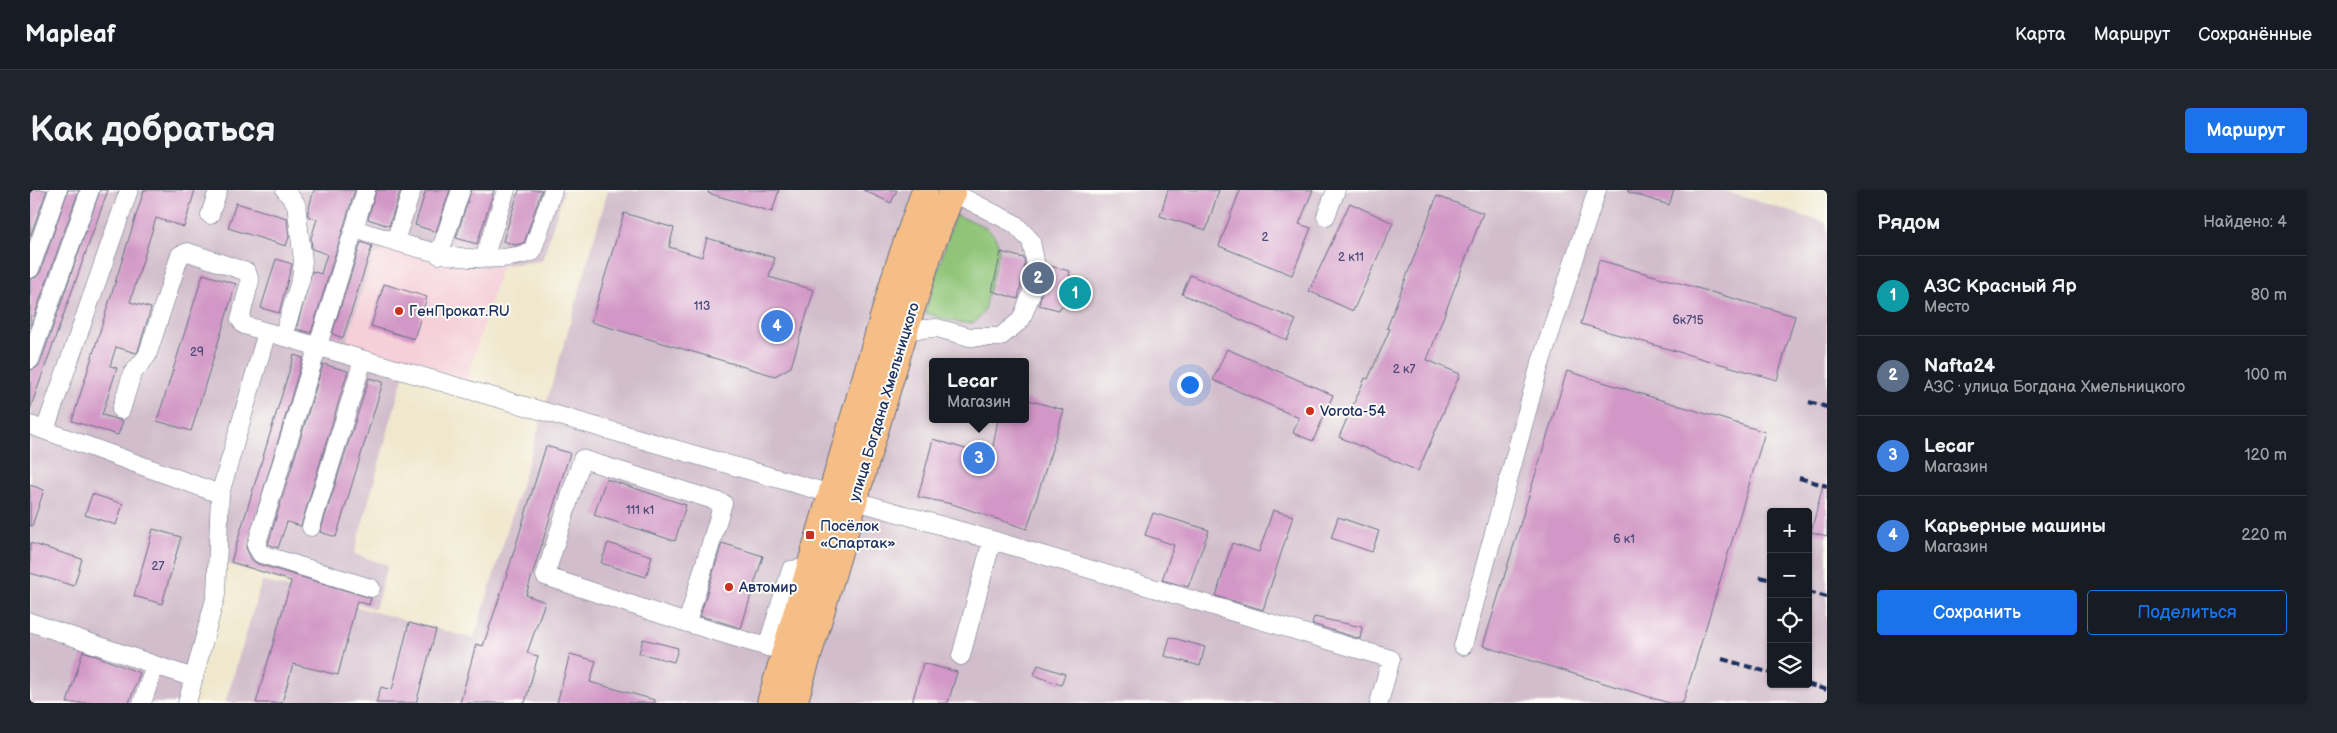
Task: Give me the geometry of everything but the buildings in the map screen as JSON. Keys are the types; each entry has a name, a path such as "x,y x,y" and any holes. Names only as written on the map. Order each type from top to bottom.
{"highway":[{"name":"улица Богдана Хмельницкого","path":"794,703 896,270 925,190"},
{"name":"улица Богдана Хмельницкого","path":"770,703 776,648 842,498 905,330 952,191"},
{"path":"896,270 922,276"}],"street":[{"path":"30,269 58,190"},
{"path":"30,360 90,190"},
{"path":"129,190 38,427 220,494"},
{"path":"210,215 218,190"},
{"path":"187,703 216,595 220,494 275,334 301,278 303,261 296,204 285,190"},
{"path":"366,190 256,549 261,554 371,588"},
{"path":"395,241 412,190"},
{"path":"440,255 460,190"},
{"path":"487,249 506,190"},
{"path":"354,228 440,255 500,258 532,252 552,190"},
{"path":"1326,216 1336,190"},
{"path":"1463,646 1538,370 1597,190"},
{"path":"905,330 937,328 970,337 1000,336 1021,320 1031,295 1036,265 1031,242 1015,224 952,191"},
{"path":"121,410 132,374 147,356 180,255 188,252 247,272 250,281 240,319 244,325 992,540 1391,659 1380,703"},
{"path":"311,527 363,360"},
{"path":"687,623 723,504 582,459 545,576 687,623 776,648"},
{"path":"961,656 992,540"},
{"path":"30,622 194,678"},
{"path":"142,703 155,665"}],"shaded area":[{"path":"30,190 564,190 542,261 485,267 391,249 373,255 346,344 407,363 354,554 388,565 375,609 217,561 178,703 30,703"},
{"path":"608,190 1721,190 1827,223 1827,703 225,703 262,581 474,639 563,348"},
{"path":"391,249 502,265 466,381 346,344 373,255"}],"green space":[{"path":"955,215 984,227 995,236 998,243 999,252 983,313 974,323 959,323 925,313"}],"railway":[{"path":"1809,402 1827,407"},
{"path":"1799,478 1827,486"},
{"path":"1760,577 1767,579"},
{"path":"1812,593 1827,597"},
{"path":"1722,659 1767,672"},
{"path":"1812,686 1827,690"}],"place":[{"name":"Nafta24","path":"1038,278"},
{"name":"АЗС Красный Яр","path":"1075,293"},
{"name":"ГенПрокат.RU","path":"399,311"},
{"name":"Карьерные машины","path":"777,326"},
{"name":"Vorota-54","path":"1310,411"},
{"name":"Lecar","path":"979,458"},
{"name":"Посёлок «Спартак»","path":"810,535"},
{"name":"Автомир","path":"729,587"}]}
